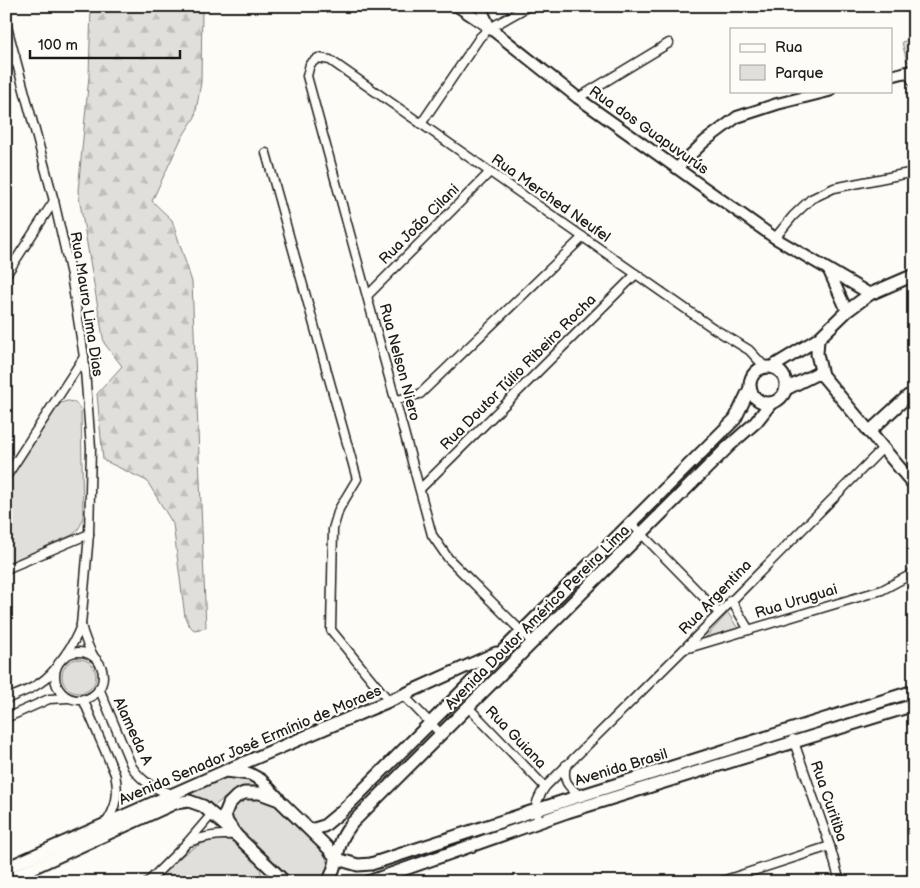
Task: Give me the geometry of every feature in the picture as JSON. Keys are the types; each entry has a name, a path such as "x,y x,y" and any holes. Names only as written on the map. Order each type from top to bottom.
{"main road":[{"path":"769,367 779,370 784,375 786,389 778,401 764,403 752,395 750,388 752,376 758,369 769,367 818,338 847,311 870,294 914,275"},
{"path":"818,338 817,354 822,375 914,486"},
{"path":"786,389 816,374 822,375"},
{"name":"Avenida Doutor Américo Pereira Lima","path":"311,830 324,826 342,811 735,418 750,388"},
{"path":"869,432 908,396 914,395"},
{"name":"Avenida Doutor Américo Pereira Lima","path":"328,882 337,859 341,840 352,823 641,534 756,422 771,403"},
{"name":"Avenida Senador José Ermínio de Moraes","path":"6,868 505,649"},
{"name":"Avenida Brasil","path":"368,882 446,854 580,796 914,691"},
{"name":"Avenida Brasil","path":"337,859 358,865 371,864 443,841 537,816 567,812 914,706"},
{"path":"397,756 408,768"},
{"path":"226,771 250,774 260,780 311,830 337,859"},
{"path":"212,814 223,804 244,793 260,793 279,800"},
{"path":"236,797 229,804 225,814 227,822 236,835"},
{"name":"Avenida Senador José Ermínio de Moraes","path":"6,880 175,803 189,801 203,806 285,882"},
{"path":"443,841 446,854"},
{"path":"268,882 274,871"}],"street":[{"name":"Rua dos Guapuvurús","path":"457,6 490,28 578,98 775,238 870,294"},
{"path":"480,6 490,28"},
{"path":"421,124 480,37 490,28 529,6"},
{"name":"Rua Mauro Lima Dias","path":"6,23 54,201 71,275 84,357 91,448 90,534 81,625"},
{"path":"578,98 669,43"},
{"path":"6,69 15,56"},
{"name":"Rua Merched Neufel","path":"318,58 330,60 713,328 749,350 769,367"},
{"name":"Rua Nelson Niero","path":"318,58 310,64 307,76 397,400 432,535 448,558 533,643"},
{"path":"892,76 910,71 914,84"},
{"path":"677,168 705,141 737,117 777,104 825,92"},
{"path":"266,153 357,479 339,510 333,529 331,630 389,701"},
{"name":"Rua João Cilani","path":"368,295 490,172"},
{"path":"775,238 810,199 834,188 914,172"},
{"path":"6,275 54,201"},
{"path":"397,400 420,394 583,237"},
{"path":"829,271 847,311"},
{"name":"Rua Doutor Túlio Ribeiro Rocha","path":"420,489 636,274"},
{"path":"6,477 84,357"},
{"name":"Rua Argentina","path":"537,816 538,798 545,787 883,448"},
{"path":"630,522 719,613"},
{"path":"6,569 90,534"},
{"name":"Rua Uruguai","path":"683,650 882,590 914,571"},
{"path":"731,600 749,630"},
{"path":"6,718 49,699 69,698 76,700 95,694 102,682 102,669 88,647 81,625"},
{"path":"69,698 59,689 55,676 56,669 58,663 71,648 81,625"},
{"path":"63,658 75,652 82,652 94,657"},
{"path":"6,699 35,687 56,669"},
{"name":"Alameda A","path":"99,688 132,767 143,780 156,790 173,794"},
{"path":"403,695 441,734"},
{"path":"82,699 117,782 118,791 115,808 106,823"},
{"name":"Rua Guiana","path":"468,707 545,787"},
{"name":"Rua Curitiba","path":"790,730 830,846 840,882"},
{"path":"566,765 565,780 572,790 580,796"},
{"path":"148,882 187,843 212,814"},
{"path":"187,843 203,836 236,835"},
{"path":"719,882 830,846"}],"green space":[{"path":"91,6 202,6 201,82 195,117 181,139 152,201 172,220 192,282 206,628 194,630 188,624 185,617 173,524 147,481 103,460 97,394 122,366 104,343 78,191 89,76"},
{"path":"914,38 914,61 907,62 902,42"},
{"path":"67,401 76,404 81,412 83,516 81,524 72,535 6,564 6,486 58,406"},
{"path":"728,613 739,630 705,638"},
{"path":"79,659 86,660 91,664 95,669 95,683 91,688 86,692 79,693 72,692 67,688 63,683 62,676 63,669 67,664 72,660"},
{"path":"230,776 253,779 261,786 260,789 244,788 231,793 214,806 198,797 180,797 217,780"},
{"path":"245,796 257,797 273,804 322,852 329,865 327,876 320,882 292,882 241,835 231,817 231,809"},
{"path":"218,839 234,841 259,863 262,877 261,882 155,882 190,850 198,845"}]}
